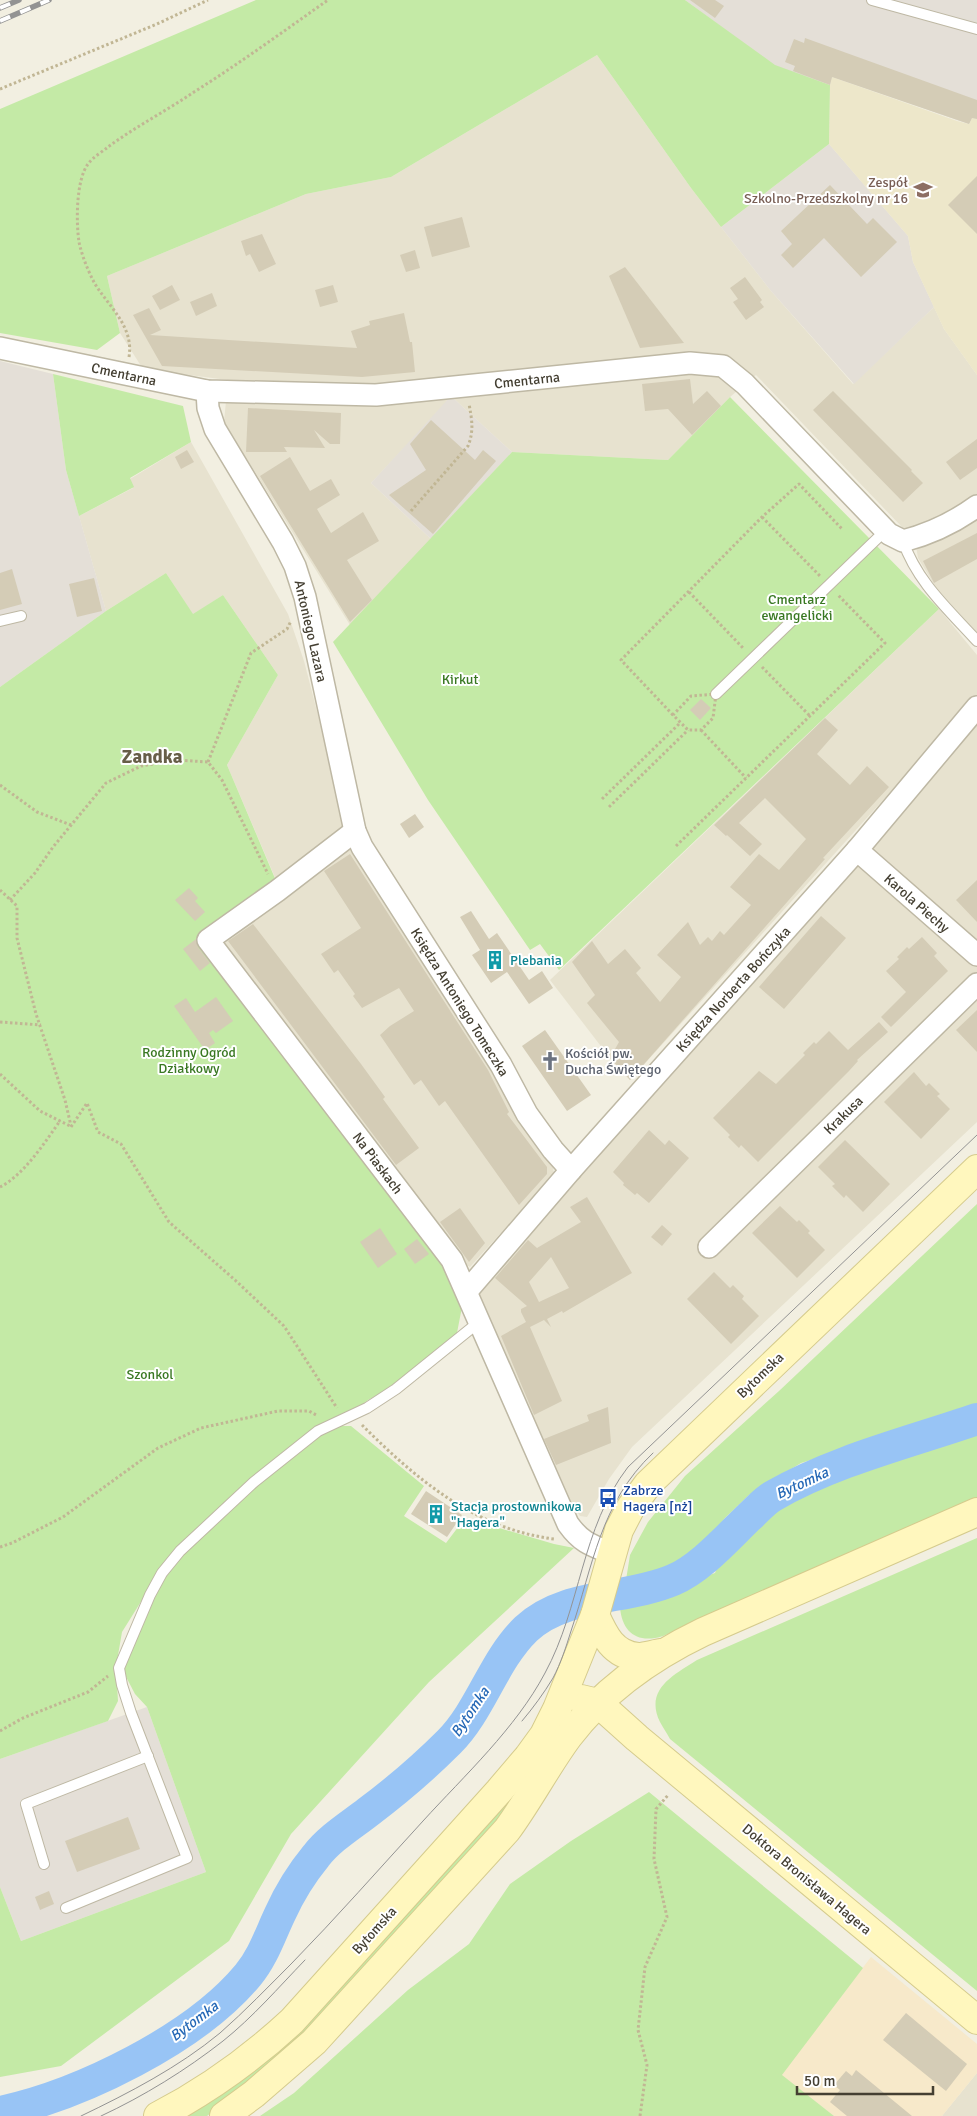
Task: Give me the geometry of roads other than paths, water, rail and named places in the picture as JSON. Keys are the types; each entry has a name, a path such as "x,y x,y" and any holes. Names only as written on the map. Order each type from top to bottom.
{"street":[{"name":"Cmentarna","path":"0,348 207,391 376,395 690,362 723,366 745,384 894,536"},
{"name":"Antoniego Lazara","path":"207,391 208,408 215,428 283,542 295,566 305,597 355,831"},
{"path":"894,536 916,538 958,520 977,506"},
{"name":"Księdza Norberta Bończyka","path":"467,1291 571,1170 857,850 977,707"},
{"name":"Na Piaskach","path":"355,831 277,891 208,940 452,1260 568,1524 577,1537 609,1560"},
{"name":"Księdza Antoniego Tomeczka","path":"355,831 362,847 501,1065 527,1114 553,1150 571,1170"},
{"name":"Karola Piechy","path":"857,850 977,955"},
{"name":"Krakusa","path":"709,1247 977,984"},
{"name":"Bytomska","path":"158,2116 218,2081 265,2045 292,2021 528,1757 544,1735 557,1709 592,1623 609,1560 619,1530 630,1507 663,1467 977,1169"},
{"path":"224,2116 254,2094 314,2042 507,1830 527,1804 568,1738 598,1703 635,1672 663,1652 703,1632 977,1512"},
{"path":"592,1623 610,1644 625,1654 639,1657 663,1652"},
{"name":"Bytomska","path":"592,1623 590,1670 598,1703"},
{"path":"635,1672 626,1696 628,1713 637,1738"},
{"path":"557,1709 570,1700 584,1698 598,1703"},
{"name":"Doktora Bronisława Hagera","path":"598,1703 637,1738 977,2020"}],"lane":[{"path":"872,0 977,29"},
{"path":"716,694 829,585 894,536 930,589 977,641"},
{"path":"0,621 22,616"},
{"path":"66,1908 187,1858 122,1684 119,1668 150,1595 162,1573 180,1551 254,1482 318,1431 332,1423 348,1418 396,1389 479,1322"},
{"path":"44,1864 26,1804 148,1756"}],"waterway":[{"name":"Bytomka","path":"0,2112 65,2092 100,2078 134,2061 198,2021 225,1999 248,1975 258,1961 287,1899 316,1856 334,1838 430,1761 449,1742 470,1715 515,1642 526,1629 541,1617 577,1603 636,1591 673,1580 703,1561 773,1496 846,1462 977,1419"}],"tram line":[{"path":"81,2116 153,2079 188,2057 220,2033 309,1946 472,1769 519,1713 545,1673 567,1622 600,1516 612,1491 628,1467 977,1135"},
{"path":"522,1721 546,1689 558,1667 600,1536 610,1514 635,1472 653,1453"},
{"path":"101,2116 164,2082 223,2041 255,2012 305,1960"}],"railway":[{"path":"0,8 19,0"},
{"path":"0,21 49,0"}],"place":[{"name":"Zespół Szkolno-Przedszkolny nr 16","path":"923,190"},
{"name":"Plebania","path":"495,960"},
{"name":"Kościół pw. Ducha Świętego","path":"550,1061"},
{"name":"Zabrze Hagera [nż]","path":"608,1498"},
{"name":"Stacja prostownikowa \"Hagera\"","path":"436,1514"}],"district":[{"name":"Zandka","path":"152,756"}],"park label":[{"name":"Cmentarz ewangelicki","path":"797,608"},
{"name":"Kirkut","path":"460,679"},
{"name":"Rodzinny Ogród Działkowy","path":"189,1060"},
{"name":"Szonkol","path":"150,1374"}]}
